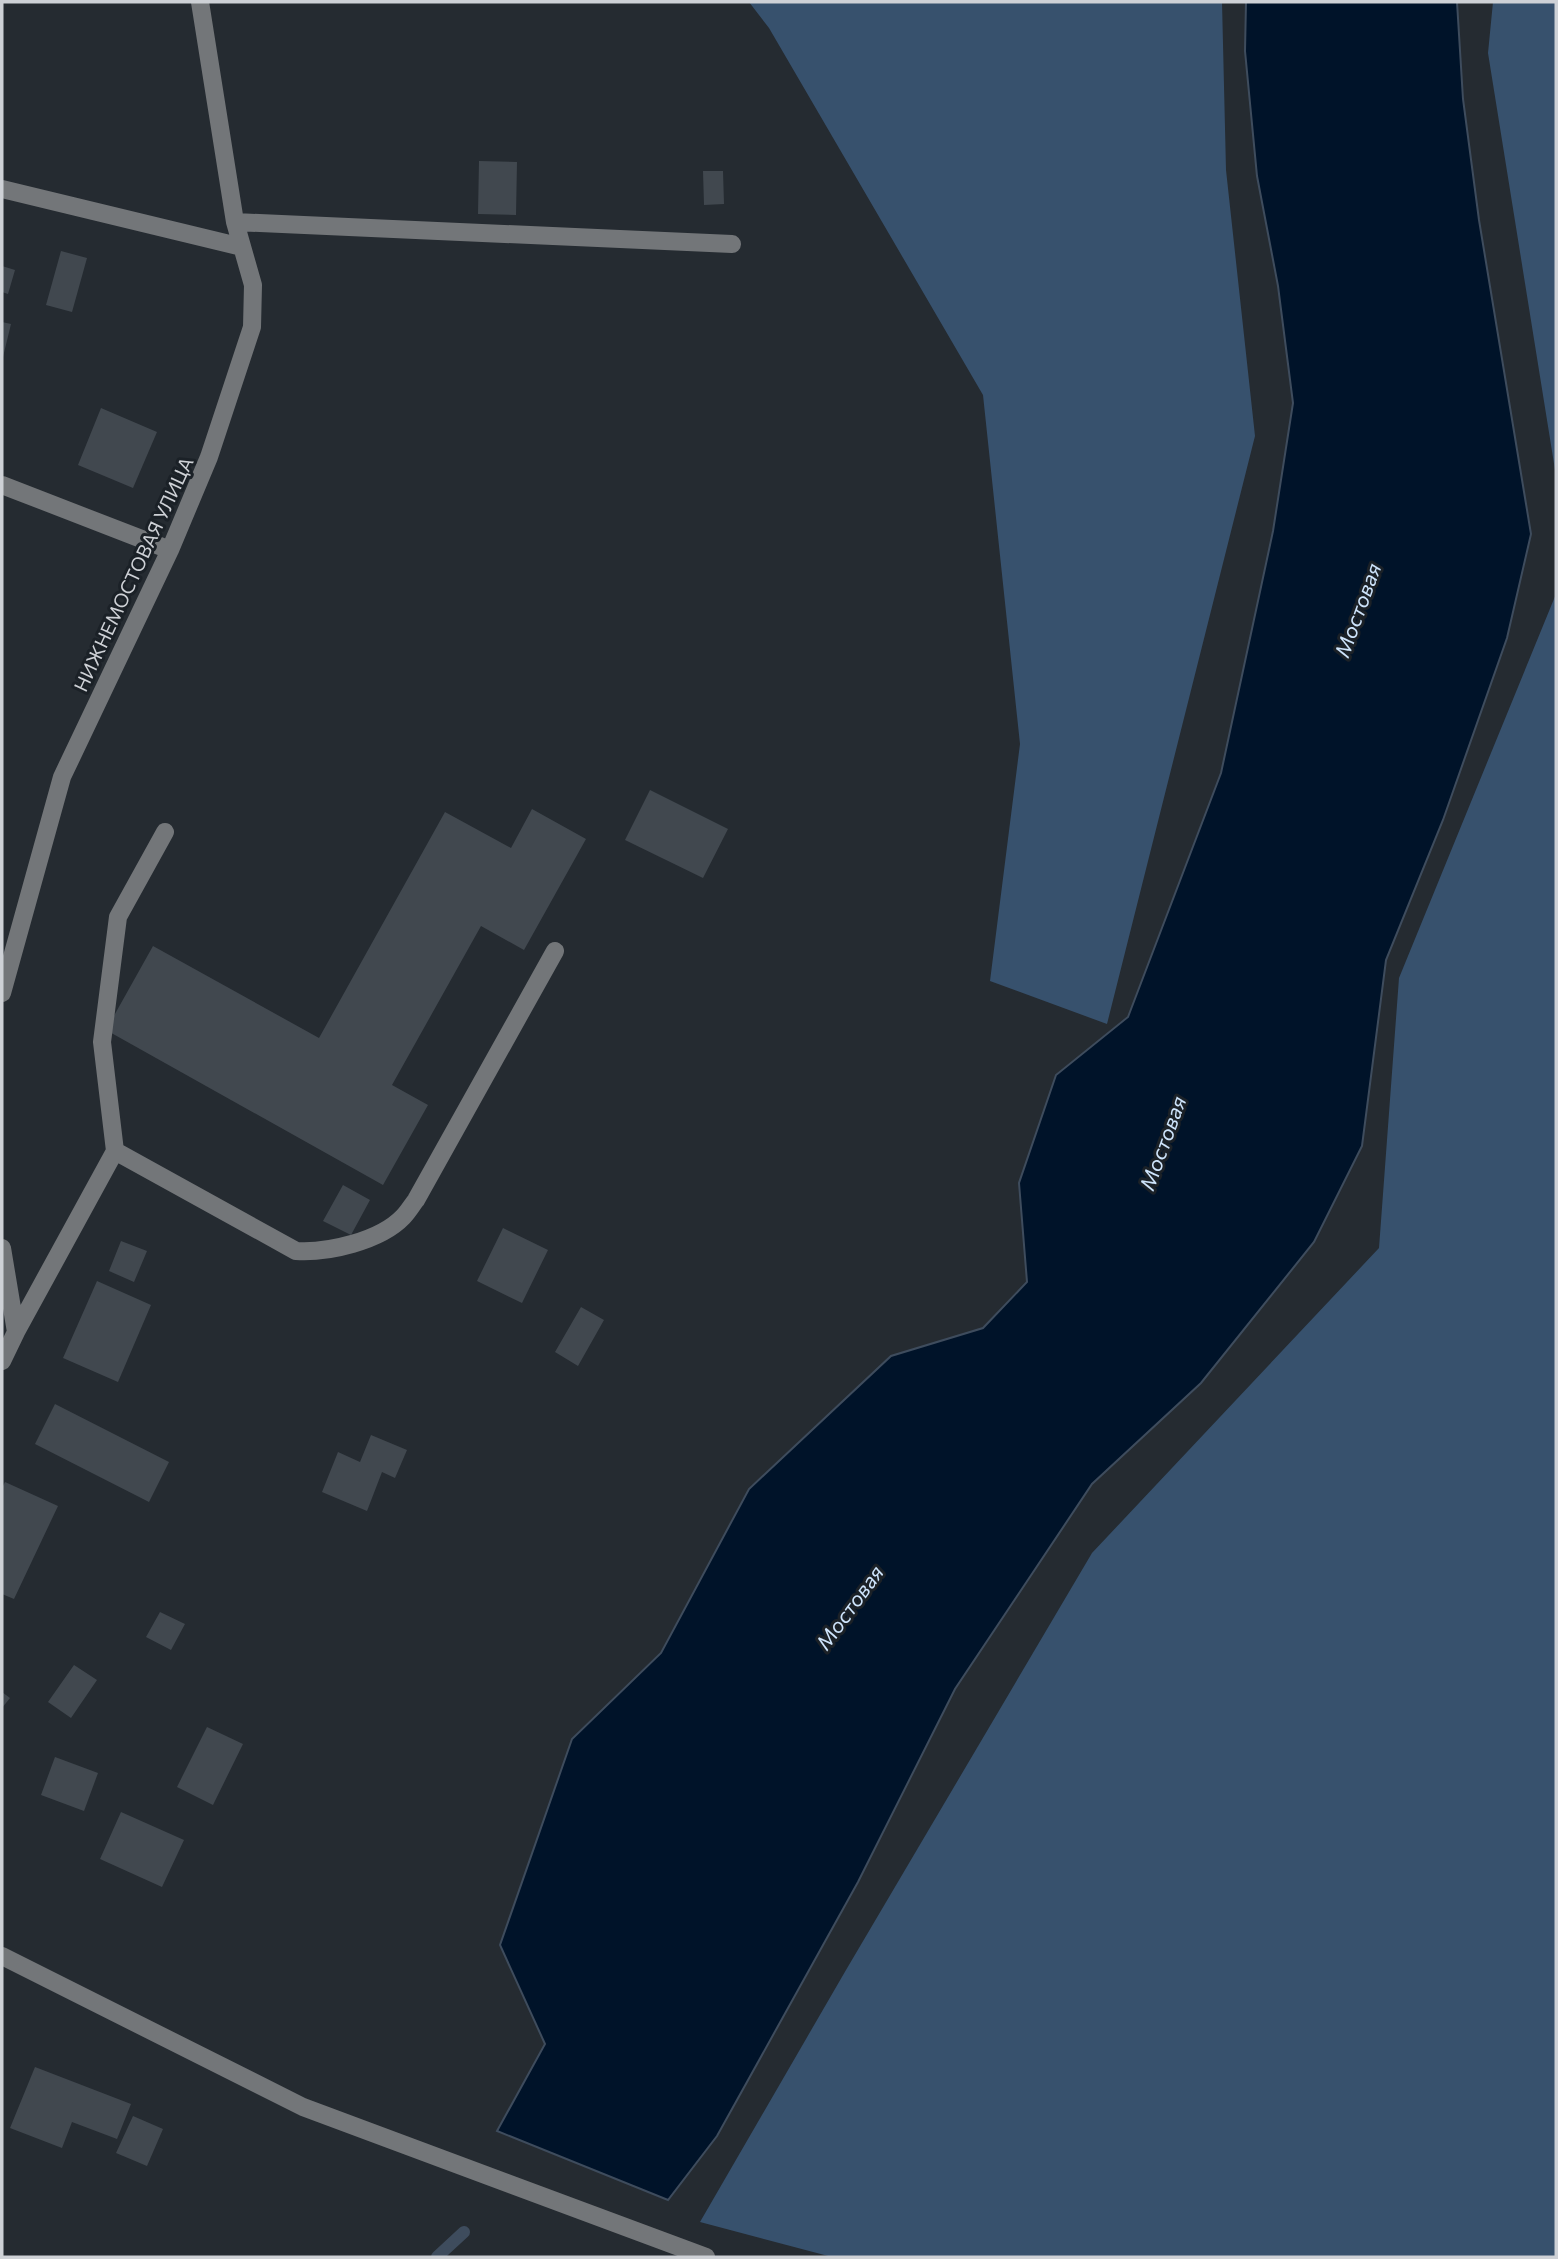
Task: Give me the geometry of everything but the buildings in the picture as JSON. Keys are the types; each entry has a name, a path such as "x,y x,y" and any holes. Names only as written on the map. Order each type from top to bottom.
{"street":[{"name":"НИЖНЕМОСТОВАЯ УЛИЦА","path":"2,993 62,777 170,550 209,457 252,327 253,285 235,222 200,2"},
{"path":"2,189 242,247"},
{"path":"235,222 732,244"},
{"path":"2,485 170,550"},
{"path":"2,1361 115,1151 102,1042 118,917 165,832"},
{"path":"115,1151 296,1251 315,1252 335,1248 387,1230 403,1217 416,1199 555,951"},
{"path":"2,1248 16,1332"},
{"path":"2,1956 303,2107 706,2257"}],"shaded area":[{"path":"749,2 1222,2 1226,170 1255,436 1107,1024 990,981 1020,744 983,395 769,28"},
{"path":"1493,2 1556,2 1556,476 1488,53"},
{"path":"1556,594 1556,2257 832,2257 700,2222 1092,1553 1379,1248 1399,978"}],"water":[{"path":"1246,2 1457,2 1463,99 1479,220 1531,534 1507,638 1443,820 1386,960 1362,1146 1314,1242 1201,1383 1092,1484 955,1689 858,1882 717,2136 668,2200 497,2131 545,2044 500,1945 572,1739 661,1653 749,1489 891,1356 983,1328 1027,1282 1019,1183 1056,1075 1128,1017 1221,773 1273,531 1293,403 1278,286 1257,176 1245,51"}],"waterway":[{"name":"Мостовая","path":"437,2257 464,2232"}]}
